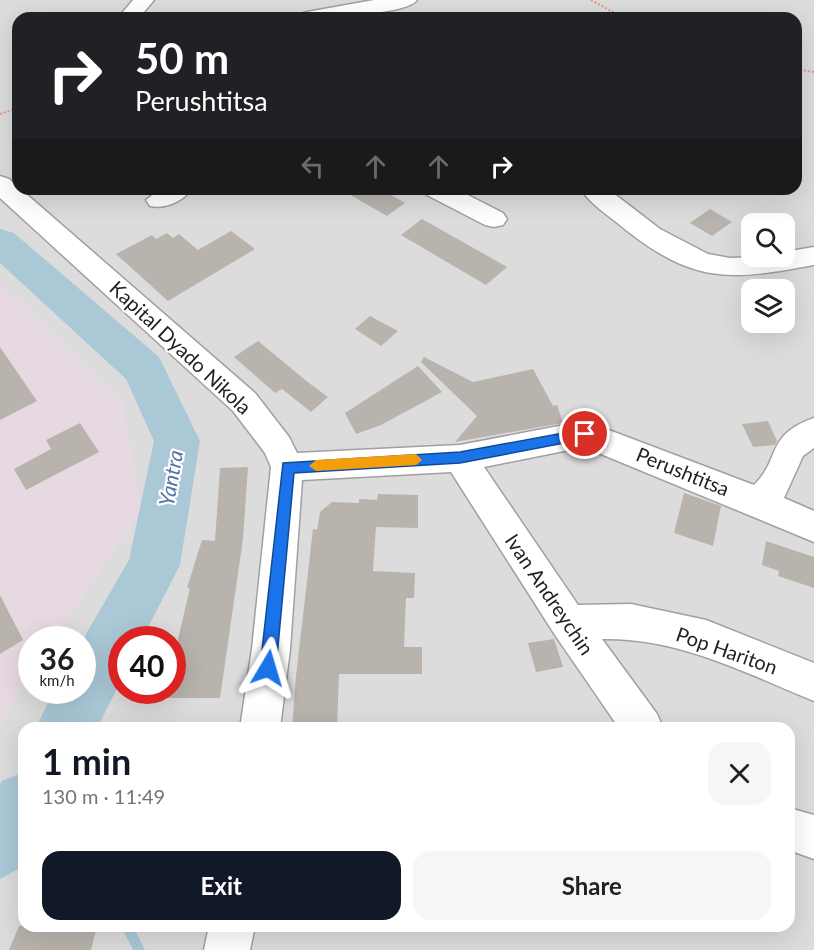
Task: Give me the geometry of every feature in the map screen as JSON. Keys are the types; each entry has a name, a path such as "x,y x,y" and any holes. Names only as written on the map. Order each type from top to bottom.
{"street":[{"path":"134,12 144,0"},
{"path":"338,12 395,1"},
{"name":"Kapital Dyado Nikola","path":"0,184 12,195"},
{"name":"Kapital Dyado Nikola","path":"12,195 244,402 278,446 288,467"},
{"path":"448,195 494,219"},
{"path":"599,195 632,222 686,255 717,266 745,267 814,256"},
{"path":"759,502 772,489 791,447 814,431"},
{"name":"Perushtitsa","path":"288,467 460,458 585,434 759,502 814,527"},
{"name":"Ivan Andreychin","path":"460,458 568,624 639,722"},
{"path":"261,722 271,649 288,467"},
{"name":"Pop Hariton","path":"568,624 631,621 706,638 814,682"},
{"path":"795,831 814,837"},
{"path":"227,950 230,932"}],"path":[{"path":"591,0 613,12"}],"shaded area":[{"path":"0,0 814,0 814,950 0,950"},
{"path":"0,283 122,400 142,510 64,626 18,626 18,696 0,726"}],"building":[{"path":"350,195 391,195 405,203 387,216"},
{"path":"710,209 732,222 712,236 690,223"},
{"path":"422,219 507,267 486,285 401,235"},
{"path":"231,231 255,249 168,301 116,254 152,235 156,239 167,233 173,238 179,234 198,250"},
{"path":"370,316 398,331 381,346 355,329"},
{"path":"258,341 328,397 311,412 282,389 275,393 234,357"},
{"path":"0,347 37,401 0,420"},
{"path":"424,357 473,382 533,369 553,406 557,405 563,423 455,442 477,416 421,362"},
{"path":"418,366 442,392 381,425 356,434 345,413"},
{"path":"768,421 777,441 775,445 753,447 742,424"},
{"path":"80,423 99,452 26,490 14,469 51,449 46,440"},
{"path":"248,467 243,539 220,698 186,698 186,626 181,626 190,588 187,588 202,540 215,541 220,468"},
{"path":"684,493 721,506 713,546 674,533"},
{"path":"378,494 418,495 418,528 376,527 373,571 415,573 414,598 406,598 404,647 422,647 422,674 339,674 337,722 292,722 313,529 317,530 320,512 332,502 359,503 359,499 377,500"},
{"path":"766,541 814,557 814,588 778,576 779,571 762,565"},
{"path":"0,595 18,630 18,643 0,654"},
{"path":"554,639 563,667 536,672 528,643"},
{"path":"18,928 18,932 96,932 91,950 9,950"}],"waterway":[{"name":"Yantra","path":"0,242 144,369 177,441 154,565 68,722"},
{"name":"Yantra","path":"0,847 18,814"},
{"path":"14,822 18,824"},
{"path":"130,932 139,950"}],"slow traffic":[{"path":"316,466 416,460"}],"route":[{"path":"268,668 288,467 460,458 585,434"}]}
